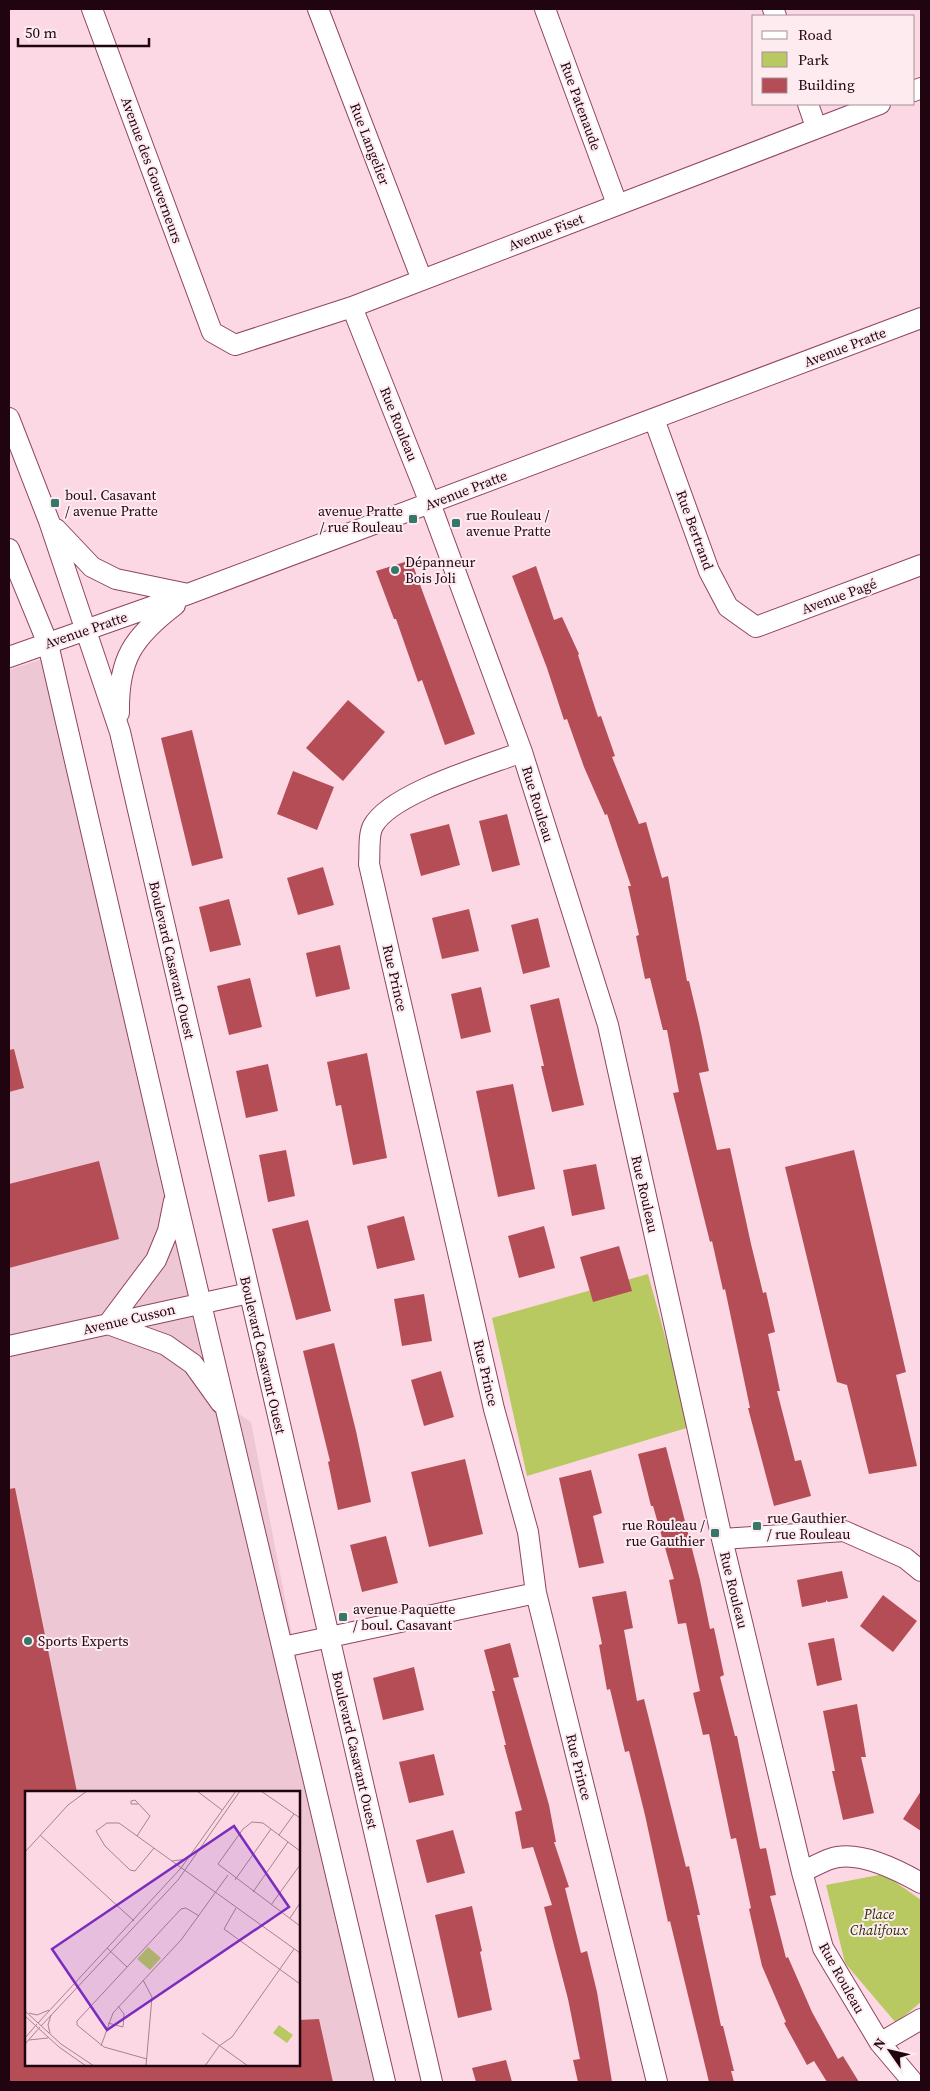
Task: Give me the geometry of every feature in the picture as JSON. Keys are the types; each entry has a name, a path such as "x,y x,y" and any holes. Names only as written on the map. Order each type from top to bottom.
{"street":[{"name":"Avenue des Gouverneurs","path":"92,9 212,332"},
{"name":"Rue Langelier","path":"318,9 422,280"},
{"name":"Rue Patenaude","path":"545,9 618,204"},
{"path":"808,105 816,127"},
{"name":"Avenue Fiset","path":"212,332 235,345 352,306 877,105"},
{"name":"Rue Rouleau","path":"352,306 430,503 522,752 608,1025 722,1539 802,1872 823,1948 880,2043 913,2082"},
{"name":"Avenue Pratte","path":"9,657 188,594 921,318"},
{"name":"Boulevard Casavant Ouest","path":"9,418 49,520 120,732 432,2082"},
{"name":"Rue Bertrand","path":"654,419 709,571 728,607 756,626"},
{"path":"49,520 75,552 92,568 116,578 188,594"},
{"path":"9,549 48,644 75,767 226,1411 386,2082"},
{"name":"Avenue Pagé","path":"756,626 921,565"},
{"path":"120,732 119,688 125,661 138,639 156,619 188,594"},
{"name":"Rue Prince","path":"522,752 416,792 383,813 372,828 369,864 494,1409 528,1532 536,1593 658,2082"},
{"path":"175,1194 168,1231 156,1260 108,1324 166,1345 193,1364 226,1411"},
{"name":"Avenue Cusson","path":"9,1346 249,1292"},
{"path":"722,1539 844,1531 904,1558 921,1572"},
{"path":"283,1647 536,1593"},
{"path":"802,1872 832,1858 858,1857 895,1868 921,1883"},
{"path":"880,2043 921,2019"}],"shaded area":[{"path":"42,659 210,1392 215,1398 251,1422 378,2082 9,2082 9,670"}],"green space":[{"path":"648,1274 690,1427 527,1476 492,1318"},
{"name":"Place Chalifoux","path":"884,1874 921,1900 921,2002 896,2023 845,1963 826,1885"}],"building":[{"path":"411,560 475,734 445,745 422,680 418,682 396,619 394,619 376,571"},
{"path":"536,566 554,620 562,617 579,654 598,717 601,716 615,756 612,757 639,824 646,822 662,878 668,876 687,981 689,981 709,1071 699,1073 717,1150 730,1148 751,1244 763,1293 766,1292 775,1332 768,1334 780,1391 777,1391 795,1461 801,1460 811,1496 774,1506 748,1408 750,1408 725,1289 723,1290 712,1241 710,1242 673,1093 679,1092 667,1030 663,1030 650,978 645,979 636,936 639,935 628,886 631,886 607,814 605,815 584,767 567,719 564,720 547,668 512,576"},
{"path":"348,700 385,732 343,781 306,748"},
{"path":"192,730 223,858 192,866 161,738"},
{"path":"293,771 334,787 317,830 277,814"},
{"path":"507,814 520,865 492,872 479,821"},
{"path":"449,824 460,865 421,876 410,834"},
{"path":"323,867 334,905 298,915 287,878"},
{"path":"229,899 241,945 210,952 199,907"},
{"path":"469,909 479,951 442,959 432,918"},
{"path":"538,918 550,967 523,974 511,925"},
{"path":"340,945 350,989 316,997 306,953"},
{"path":"250,978 262,1027 229,1035 217,986"},
{"path":"481,987 491,1032 461,1039 451,994"},
{"path":"559,998 584,1105 552,1112 541,1066 544,1066 530,1005"},
{"path":"14,1049 24,1088 9,1092 9,1050"},
{"path":"367,1053 387,1158 353,1165 341,1105 336,1106 327,1062"},
{"path":"268,1064 278,1111 246,1118 236,1071"},
{"path":"513,1084 535,1189 498,1197 476,1091"},
{"path":"286,1150 295,1196 268,1202 259,1155"},
{"path":"854,1150 906,1372 896,1375 917,1466 869,1474 847,1385 837,1382 785,1167"},
{"path":"99,1161 119,1239 9,1268 9,1184"},
{"path":"596,1164 605,1209 572,1216 563,1170"},
{"path":"404,1216 415,1260 377,1269 367,1226"},
{"path":"308,1220 331,1311 296,1320 272,1229"},
{"path":"544,1226 555,1268 519,1278 508,1236"},
{"path":"619,1246 632,1291 593,1302 580,1257"},
{"path":"424,1294 432,1341 402,1346 394,1299"},
{"path":"334,1343 371,1502 338,1510 328,1462 330,1461 303,1351"},
{"path":"441,1371 454,1417 424,1426 411,1380"},
{"path":"666,1447 700,1580 710,1629 714,1628 724,1675 720,1677 735,1736 737,1736 760,1849 766,1848 776,1895 770,1896 786,1958 788,1957 812,2012 838,2059 843,2056 859,2082 827,2082 814,2061 807,2065 784,2023 786,2022 762,1966 736,1838 731,1839 709,1734 703,1735 693,1693 700,1691 686,1623 678,1624 669,1580 674,1579 653,1506 651,1506 638,1454"},
{"path":"465,1459 483,1534 429,1547 411,1472"},
{"path":"591,1470 602,1513 593,1516 604,1563 579,1568 559,1478"},
{"path":"15,1488 77,1791 25,1791 25,2066 300,2066 300,2020 319,2019 333,2082 9,2082 9,1489"},
{"path":"386,1536 398,1583 362,1592 350,1545"},
{"path":"842,1571 848,1598 828,1602 826,1600 826,1602 802,1607 797,1580"},
{"path":"626,1591 633,1628 624,1630 637,1701 644,1699 686,1867 689,1866 700,1915 697,1915 721,2026 723,2026 734,2071 731,2071 734,2082 709,2082 670,1921 668,1922 629,1751 625,1752 610,1689 607,1690 599,1645 602,1644 592,1597"},
{"path":"883,1595 917,1621 893,1652 860,1626"},
{"path":"834,1638 842,1680 817,1686 808,1643"},
{"path":"510,1643 519,1677 513,1678 549,1805 556,1842 554,1842 569,1887 565,1888 581,1953 587,1951 597,1992 612,2082 578,2082 573,2060 580,2059 568,1999 544,1907 552,1905 533,1847 522,1849 515,1812 522,1810 504,1745 506,1745 492,1691 495,1691 484,1650"},
{"path":"414,1667 424,1710 383,1720 373,1678"},
{"path":"857,1704 866,1757 861,1757 874,1813 843,1820 832,1771 835,1771 823,1711"},
{"path":"434,1754 444,1795 409,1803 399,1762"},
{"path":"921,1791 921,1831 903,1819"},
{"path":"453,1830 465,1873 427,1883 416,1840"},
{"path":"472,1906 492,2010 458,2018 435,1915"},
{"path":"506,2060 512,2082 476,2082 472,2068"}],"place":[{"name":"boul. Casavant / avenue Pratte","path":"55,503"},
{"name":"avenue Pratte / rue Rouleau","path":"413,519"},
{"name":"rue Rouleau / avenue Pratte","path":"456,523"},
{"name":"Dépanneur Bois Joli","path":"395,570"},
{"name":"rue Gauthier / rue Rouleau","path":"757,1526"},
{"name":"rue Rouleau / rue Gauthier","path":"715,1533"},
{"name":"avenue Paquette / boul. Casavant","path":"343,1617"},
{"name":"Sports Experts","path":"28,1641"}]}
